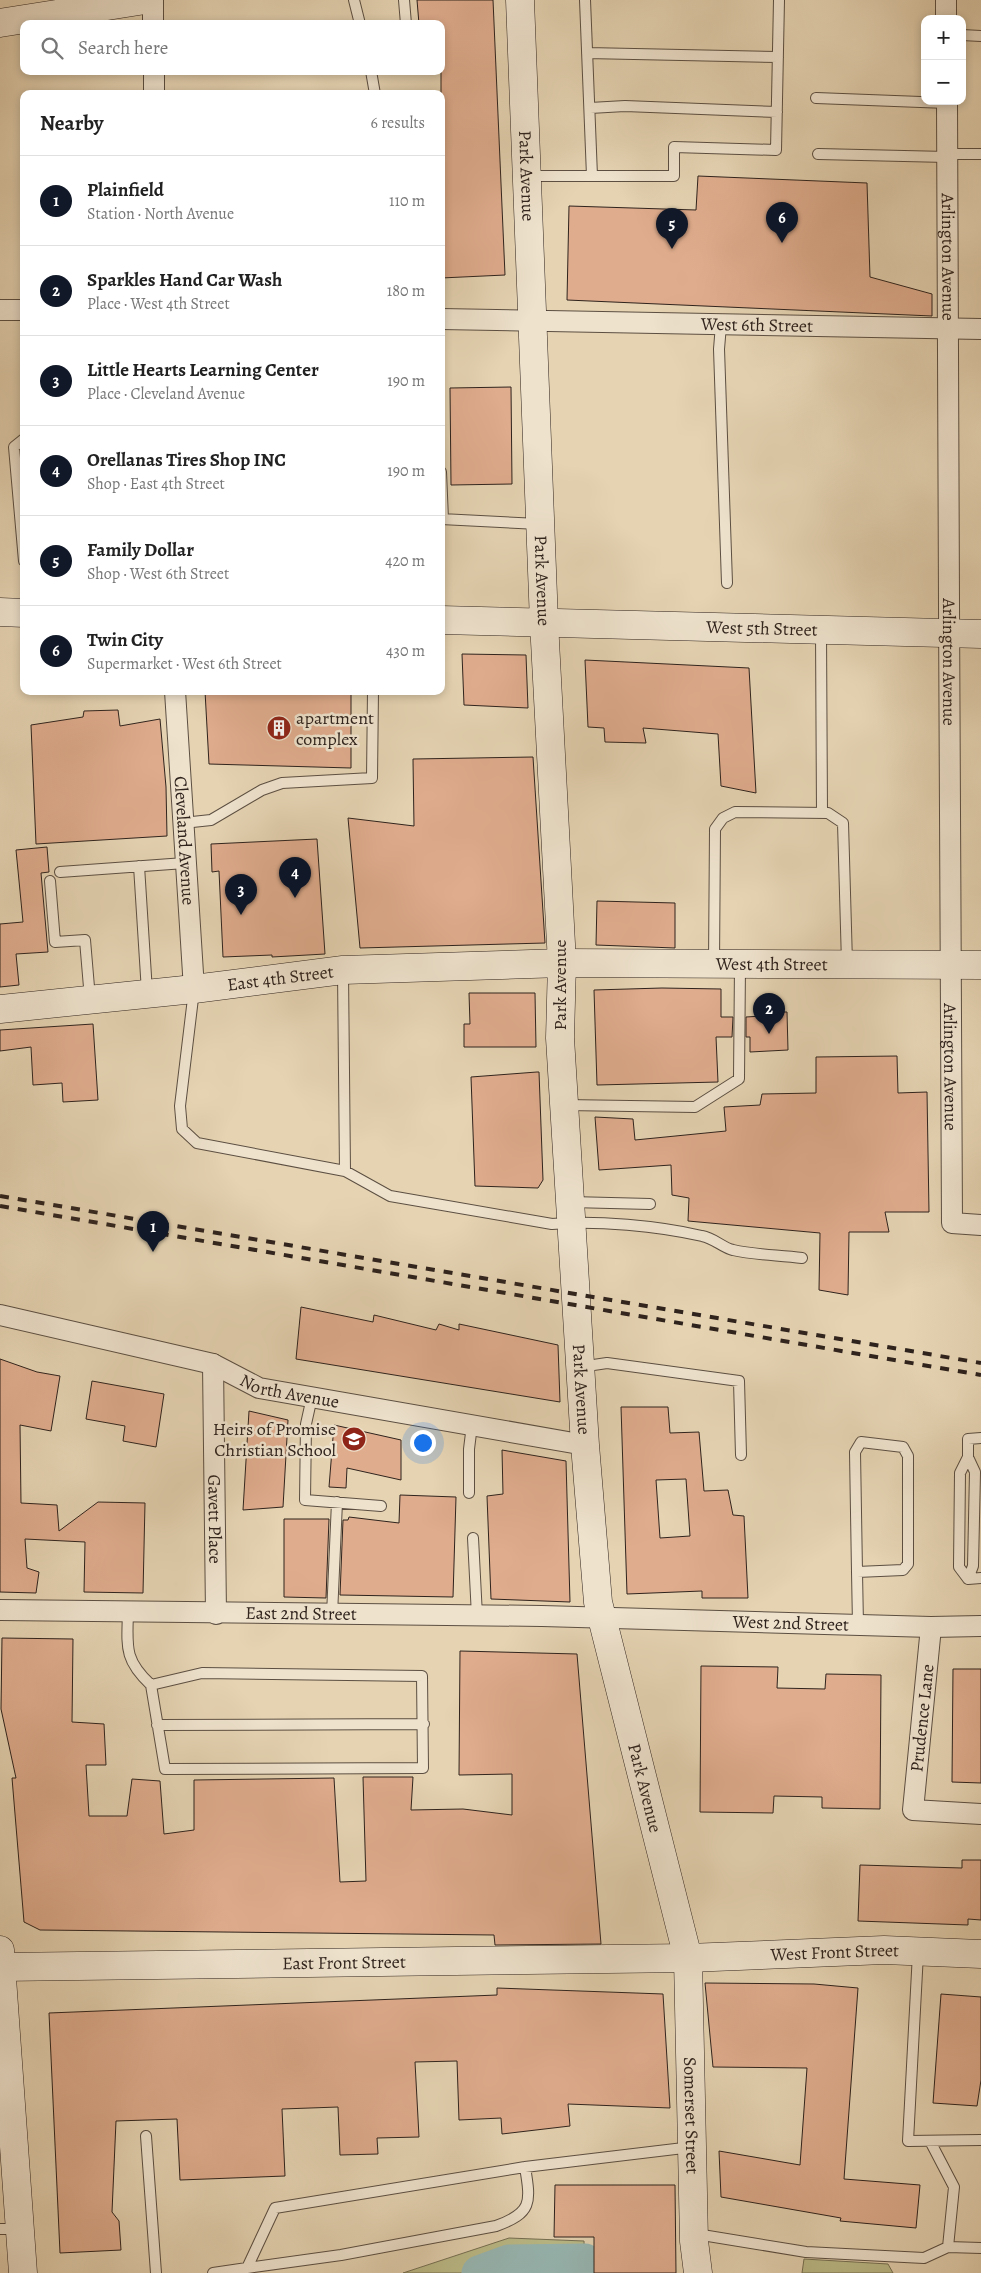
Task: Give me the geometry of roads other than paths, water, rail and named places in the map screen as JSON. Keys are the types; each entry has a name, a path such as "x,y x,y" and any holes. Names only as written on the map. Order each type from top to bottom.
{"main road":[{"name":"Park Avenue","path":"520,0 544,622 562,963 560,1038 585,1445 598,1602 688,1958"},
{"path":"0,23 141,1"},
{"path":"0,612 20,613"},
{"name":"West 5th Street","path":"445,620 981,634"},
{"name":"West 4th Street","path":"562,963 981,965"},
{"name":"East 4th Street","path":"0,1009 194,989 343,970 562,963"},
{"name":"West Front Street","path":"688,1958 865,1951 981,1954"},
{"name":"East Front Street","path":"1,1961 688,1958"},
{"name":"Somerset Street","path":"688,1958 694,2234 698,2273"},
{"path":"1,1961 10,2229 24,2273"}],"street":[{"path":"946,0 946,15"},
{"path":"141,1 151,20"},
{"path":"154,75 154,90"},
{"name":"Arlington Avenue","path":"947,105 950,633 948,965 952,1223 981,1225"},
{"path":"0,310 20,310"},
{"name":"West 6th Street","path":"445,319 981,329"},
{"name":"Cleveland Avenue","path":"175,695 194,989"},
{"name":"North Avenue","path":"0,1316 213,1364 259,1388 585,1445"},
{"name":"Gavett Place","path":"213,1364 216,1614"},
{"name":"East 2nd Street","path":"0,1610 602,1618"},
{"name":"West 2nd Street","path":"602,1618 931,1627 981,1626"},
{"name":"Prudence Lane","path":"931,1627 913,1810 981,1814"}],"lane":[{"path":"354,0 359,20"},
{"path":"404,0 406,20"},
{"path":"585,0 592,176"},
{"path":"527,176 674,176 674,147 776,150 779,0"},
{"path":"966,35 981,36"},
{"path":"587,53 778,57"},
{"path":"372,75 373,90"},
{"path":"816,98 921,101"},
{"path":"590,108 634,106 777,112"},
{"path":"818,154 947,156 981,154"},
{"path":"722,325 720,348 727,582"},
{"path":"20,442 14,447 20,516"},
{"path":"445,519 540,524"},
{"path":"821,629 822,813"},
{"path":"183,824 211,820 262,790 282,783 372,778 373,695"},
{"path":"564,1105 695,1107 739,1079 715,829 723,818 735,812 822,813 835,816 843,823 847,964"},
{"path":"60,872 185,863"},
{"path":"139,866 148,994"},
{"path":"50,881 55,942 86,940 90,1000"},
{"path":"343,970 345,1171"},
{"path":"194,989 180,1106 182,1128 198,1144 345,1171 390,1196 552,1224 571,1212 650,1204"},
{"path":"571,1212 607,1224 696,1234 715,1240 732,1250 802,1258"},
{"path":"580,1367 608,1363 739,1382 741,1455"},
{"path":"312,1397 306,1424 305,1500 381,1506"},
{"path":"469,1493 469,1449 472,1425"},
{"path":"981,1438 968,1439 968,1457 975,1472 973,1566 968,1579 981,1578"},
{"path":"857,1572 903,1570 908,1564 908,1456 903,1447 861,1442 855,1452 857,1572 858,1625"},
{"path":"332,1615 337,1502"},
{"path":"473,1538 477,1616"},
{"path":"128,1612 127,1649 137,1672 152,1685 165,1769 423,1768 422,1676 202,1673 152,1685"},
{"path":"157,1724 424,1724"},
{"path":"918,1952 908,2141 981,2140"},
{"path":"146,2136 156,2273"},
{"path":"930,2141 954,2187 948,2247"},
{"path":"247,2268 275,2208 525,2167 692,2147"},
{"path":"213,2273 341,2255 496,2226 516,2219 524,2212 527,2204 528,2184 525,2167"},
{"path":"694,2234 806,2252 924,2258 948,2247 981,2248"}],"waterway":[{"path":"479,2273 509,2262 585,2261"}],"railway":[{"path":"0,1196 981,1363"},
{"path":"0,1206 981,1375"}],"place":[{"name":"Twin City","path":"782,243"},
{"name":"Family Dollar","path":"672,249"},
{"name":"apartment complex","path":"279,728"},
{"name":"Orellanas Tires Shop INC","path":"295,898"},
{"name":"Little Hearts Learning Center","path":"241,915"},
{"name":"Sparkles Hand Car Wash","path":"769,1034"},
{"name":"Plainfield","path":"153,1252"},
{"name":"Heirs of Promise Christian School","path":"354,1439"}]}
